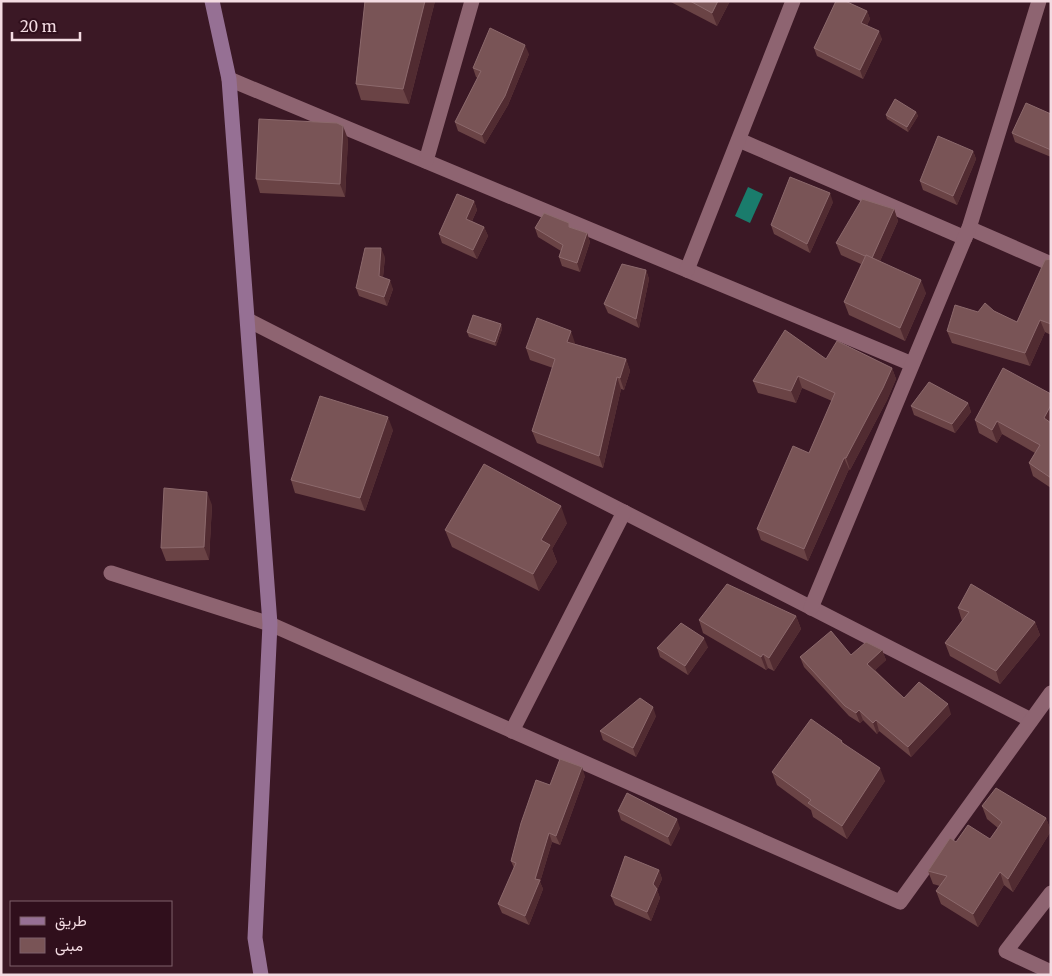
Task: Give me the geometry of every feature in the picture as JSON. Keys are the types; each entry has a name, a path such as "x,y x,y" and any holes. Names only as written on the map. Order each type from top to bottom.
{"street":[{"path":"212,1 229,79 270,624 255,938 261,975"},
{"path":"426,161 472,1"},
{"path":"687,270 793,1"},
{"path":"811,608 967,233 1039,1"},
{"path":"229,79 912,364"},
{"path":"739,140 967,233 1051,264"},
{"path":"248,320 1031,720"},
{"path":"512,731 624,512"},
{"path":"111,573 270,624 900,902 1051,693"},
{"path":"1051,893 1006,951 1051,972"}],"shaded area":[{"path":"748,187 763,194 750,223 735,216"}],"building":[{"path":"365,1 425,1 403,89 356,84"},
{"path":"690,1 718,1 712,13"},
{"path":"836,1 845,1 867,11 861,23 879,31 860,70 814,48"},
{"path":"490,28 525,45 505,96 482,135 455,122 481,71 473,68"},
{"path":"895,99 916,112 907,127 886,115"},
{"path":"1026,103 1051,114 1051,150 1012,133"},
{"path":"259,119 337,123 343,126 340,184 256,179"},
{"path":"938,136 973,151 953,196 920,181"},
{"path":"790,177 830,193 807,244 771,225"},
{"path":"457,194 474,201 466,219 484,227 473,250 439,234"},
{"path":"862,199 894,209 872,258 836,243"},
{"path":"544,213 569,223 569,227 587,233 577,263 559,257 563,245 535,228"},
{"path":"365,248 381,248 379,276 390,280 384,297 356,288"},
{"path":"866,255 921,280 900,328 844,302"},
{"path":"1051,259 1051,324 1040,320 1025,353 947,331 955,305 978,312 985,303 994,311 1017,322 1045,260"},
{"path":"622,264 646,270 636,319 604,304"},
{"path":"473,315 501,324 495,342 467,332"},
{"path":"537,318 571,331 567,342 626,359 620,378 617,377 599,456 532,431 555,359 526,348"},
{"path":"785,330 826,359 837,341 892,368 846,458 844,458 804,549 757,529 793,446 809,453 835,393 798,376 791,391 753,381"},
{"path":"1003,368 1051,394 1051,405 1044,418 1051,423 1051,478 1029,463 1040,445 997,421 992,430 975,420"},
{"path":"929,382 968,403 952,424 911,406"},
{"path":"320,396 388,417 360,498 291,480"},
{"path":"484,464 561,506 541,540 550,545 533,574 445,530"},
{"path":"164,488 207,492 204,547 161,548"},
{"path":"727,584 796,616 769,658 763,654 761,657 699,620"},
{"path":"971,584 1035,622 996,671 945,643 969,612 958,608"},
{"path":"681,623 704,638 685,666 657,648"},
{"path":"831,631 851,655 866,642 882,650 867,664 904,698 919,682 948,704 908,747 876,720 873,723 859,710 856,713 845,706 800,657"},
{"path":"640,698 653,707 633,748 600,731"},
{"path":"811,719 880,768 842,826 808,803 811,800 772,772"},
{"path":"560,759 582,767 556,836 549,833 535,879 540,880 525,916 498,904 516,863 511,861 521,823 536,780 550,785"},
{"path":"996,788 1046,818 1008,879 1000,872 973,914 936,891 947,876 928,871 950,838 956,842 968,825 990,839 1002,822 982,806"},
{"path":"627,793 677,819 668,837 618,811"},
{"path":"625,856 659,870 653,884 657,889 647,912 611,896"}]}
